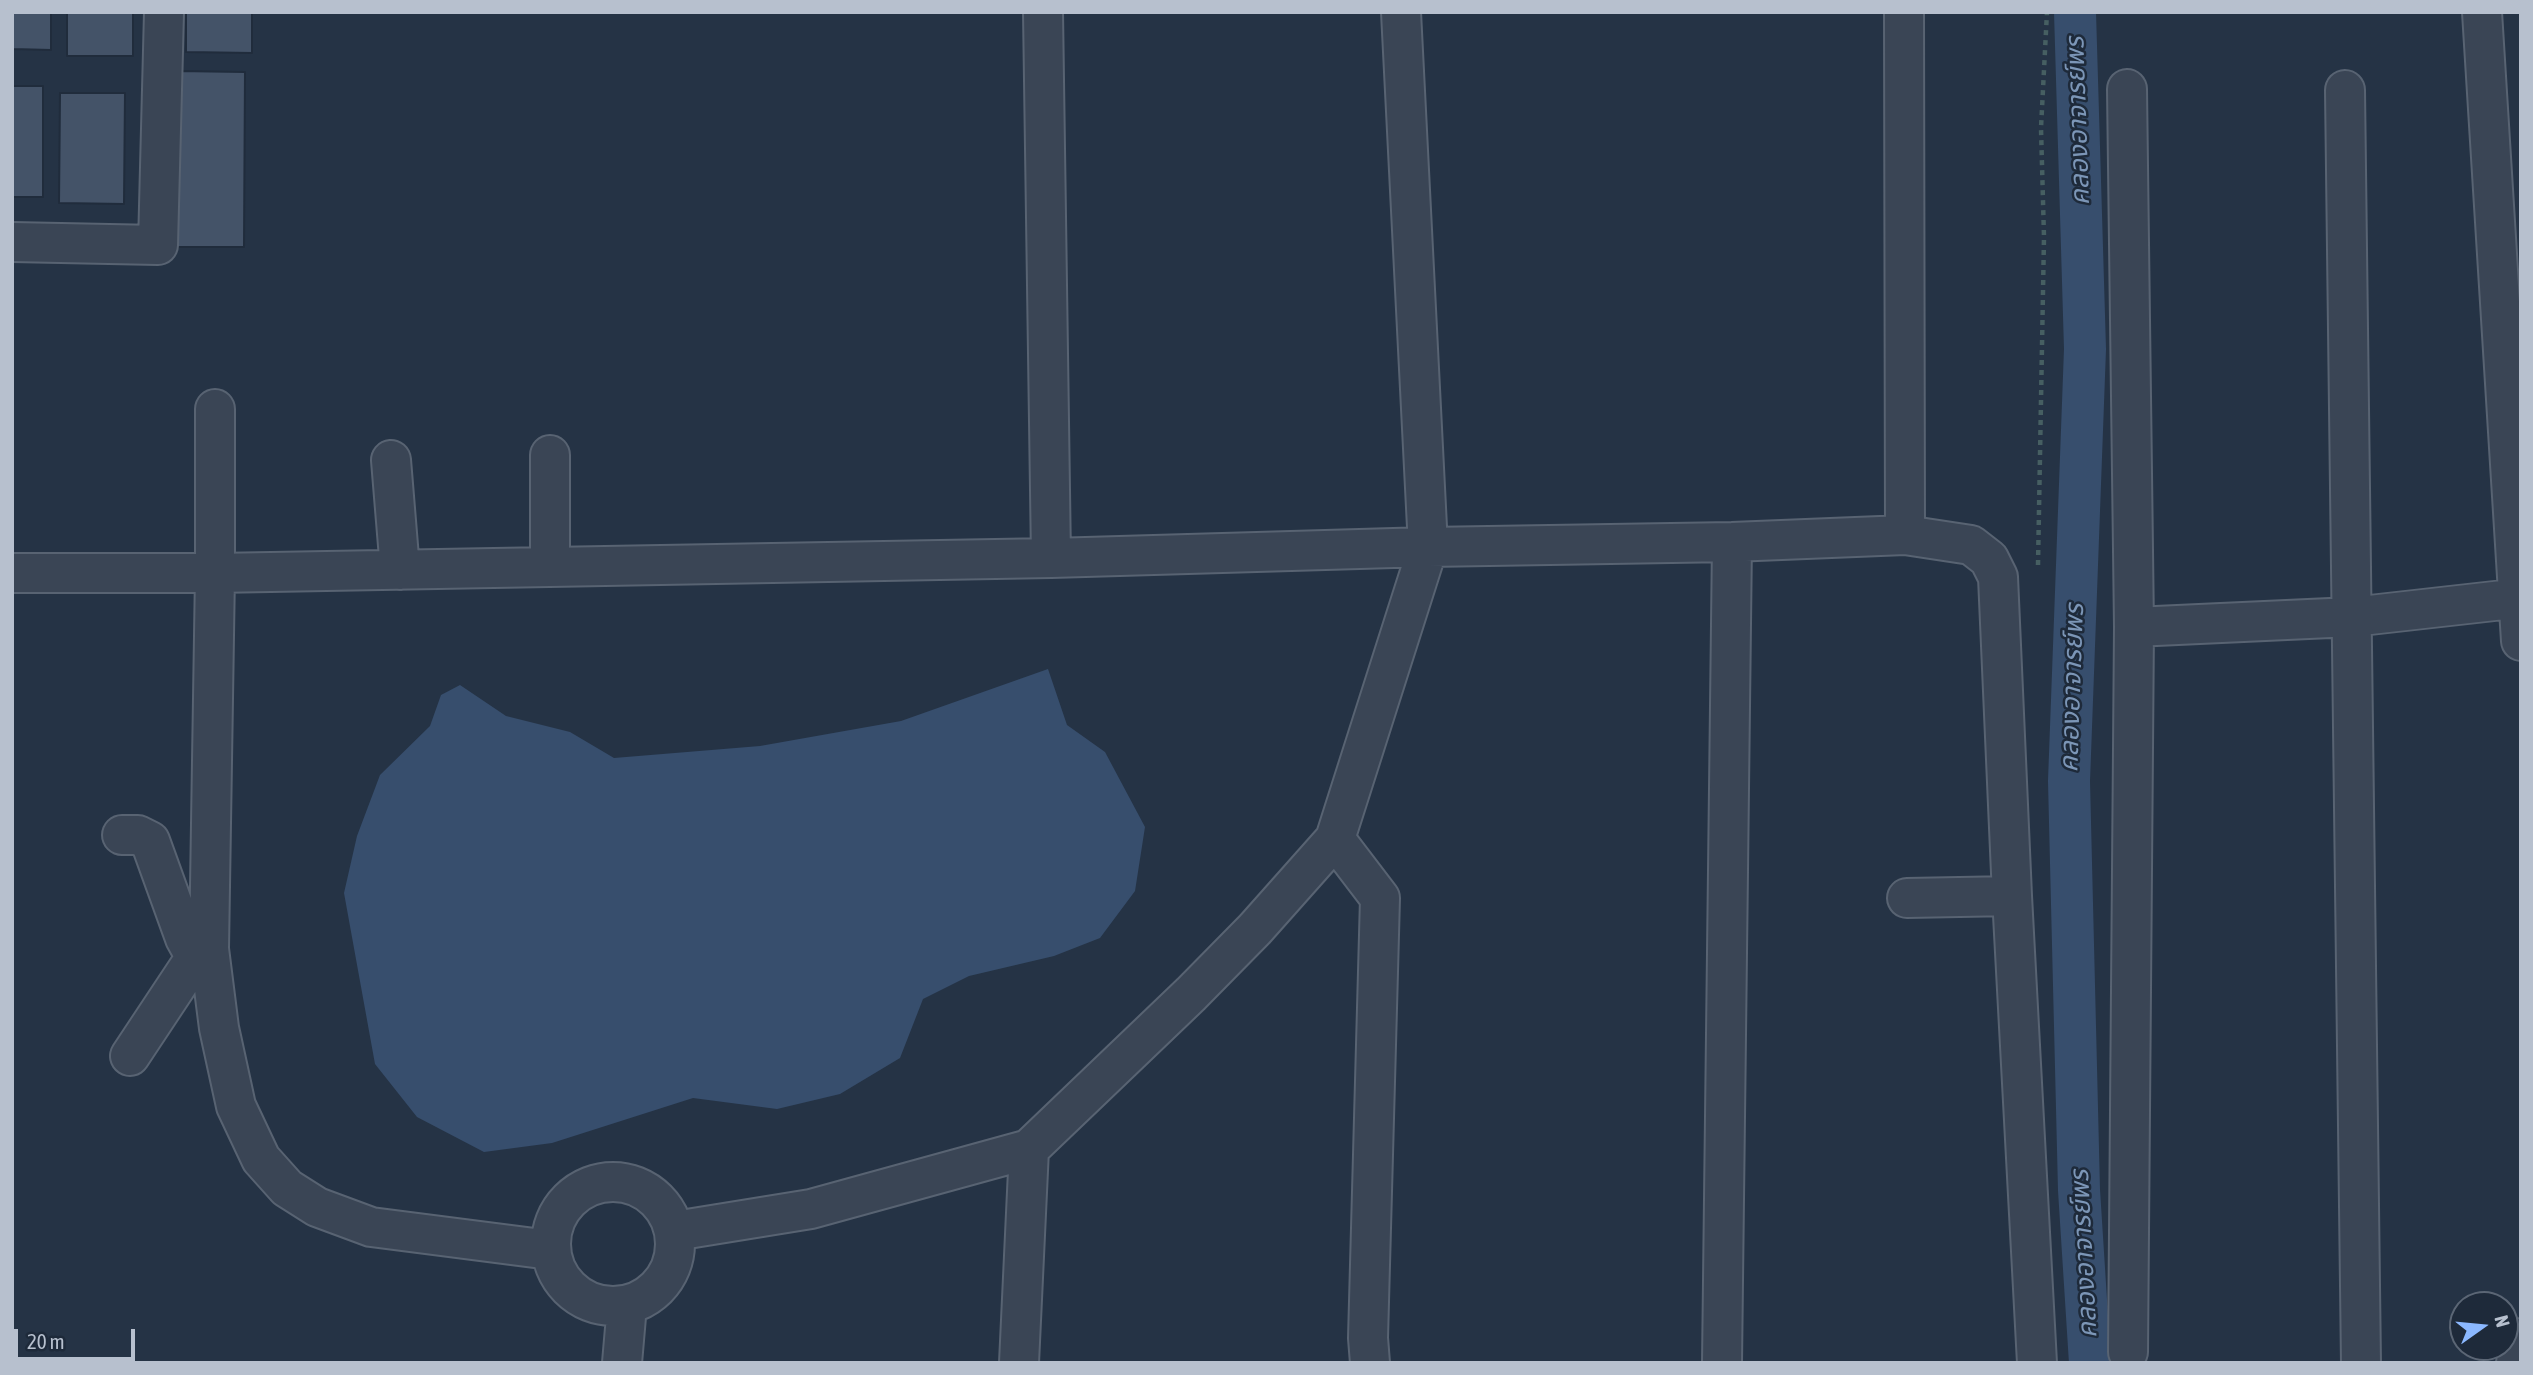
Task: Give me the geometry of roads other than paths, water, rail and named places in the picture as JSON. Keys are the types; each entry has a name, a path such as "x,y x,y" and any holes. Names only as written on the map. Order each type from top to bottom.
{"street":[{"path":"12,242 158,245 164,12"},
{"path":"1043,12 1051,558"},
{"path":"675,1231 811,1209 1029,1149 1191,994 1255,929 1335,839 1428,547 1401,12"},
{"path":"1904,12 1905,535"},
{"path":"2482,12 2521,641"},
{"path":"2127,89 2134,627 2128,1352"},
{"path":"2346,90 2361,1363"},
{"path":"130,1056 204,973 209,949 215,409"},
{"path":"550,455 550,567"},
{"path":"391,460 400,570"},
{"path":"12,573 215,573 1051,558 1428,547 1732,542 1905,535 1971,545 1989,559 1998,577 2037,1363"},
{"path":"1722,1363 1732,542"},
{"path":"2134,627 2352,617 2519,598"},
{"path":"122,835 138,835 150,841 204,973 236,1106 261,1159 287,1188 317,1207 371,1227 550,1250"},
{"path":"1335,839 1380,898 1368,1338 1370,1363"},
{"path":"1907,898 2012,896"},
{"path":"1019,1363 1029,1149"},
{"path":"603,1181 634,1184 661,1202 675,1231 675,1251 670,1269 659,1285 645,1298 627,1305 601,1306 576,1295 559,1275 550,1250 554,1218 574,1193 603,1181"},
{"path":"622,1363 627,1305"},
{"path":"2516,1363 2521,1338"}],"water":[{"path":"1048,669 1067,725 1105,752 1145,827 1135,891 1100,938 1054,956 969,976 923,999 900,1058 840,1094 777,1109 693,1098 552,1143 484,1152 417,1117 375,1064 344,893 357,836 380,775 430,726 441,695 460,685 506,716 570,732 614,758 760,746 901,721"}],"waterway":[{"name":"คลองอาจารย์พร","path":"2075,12 2085,349 2069,781 2079,1190 2090,1363"}]}
